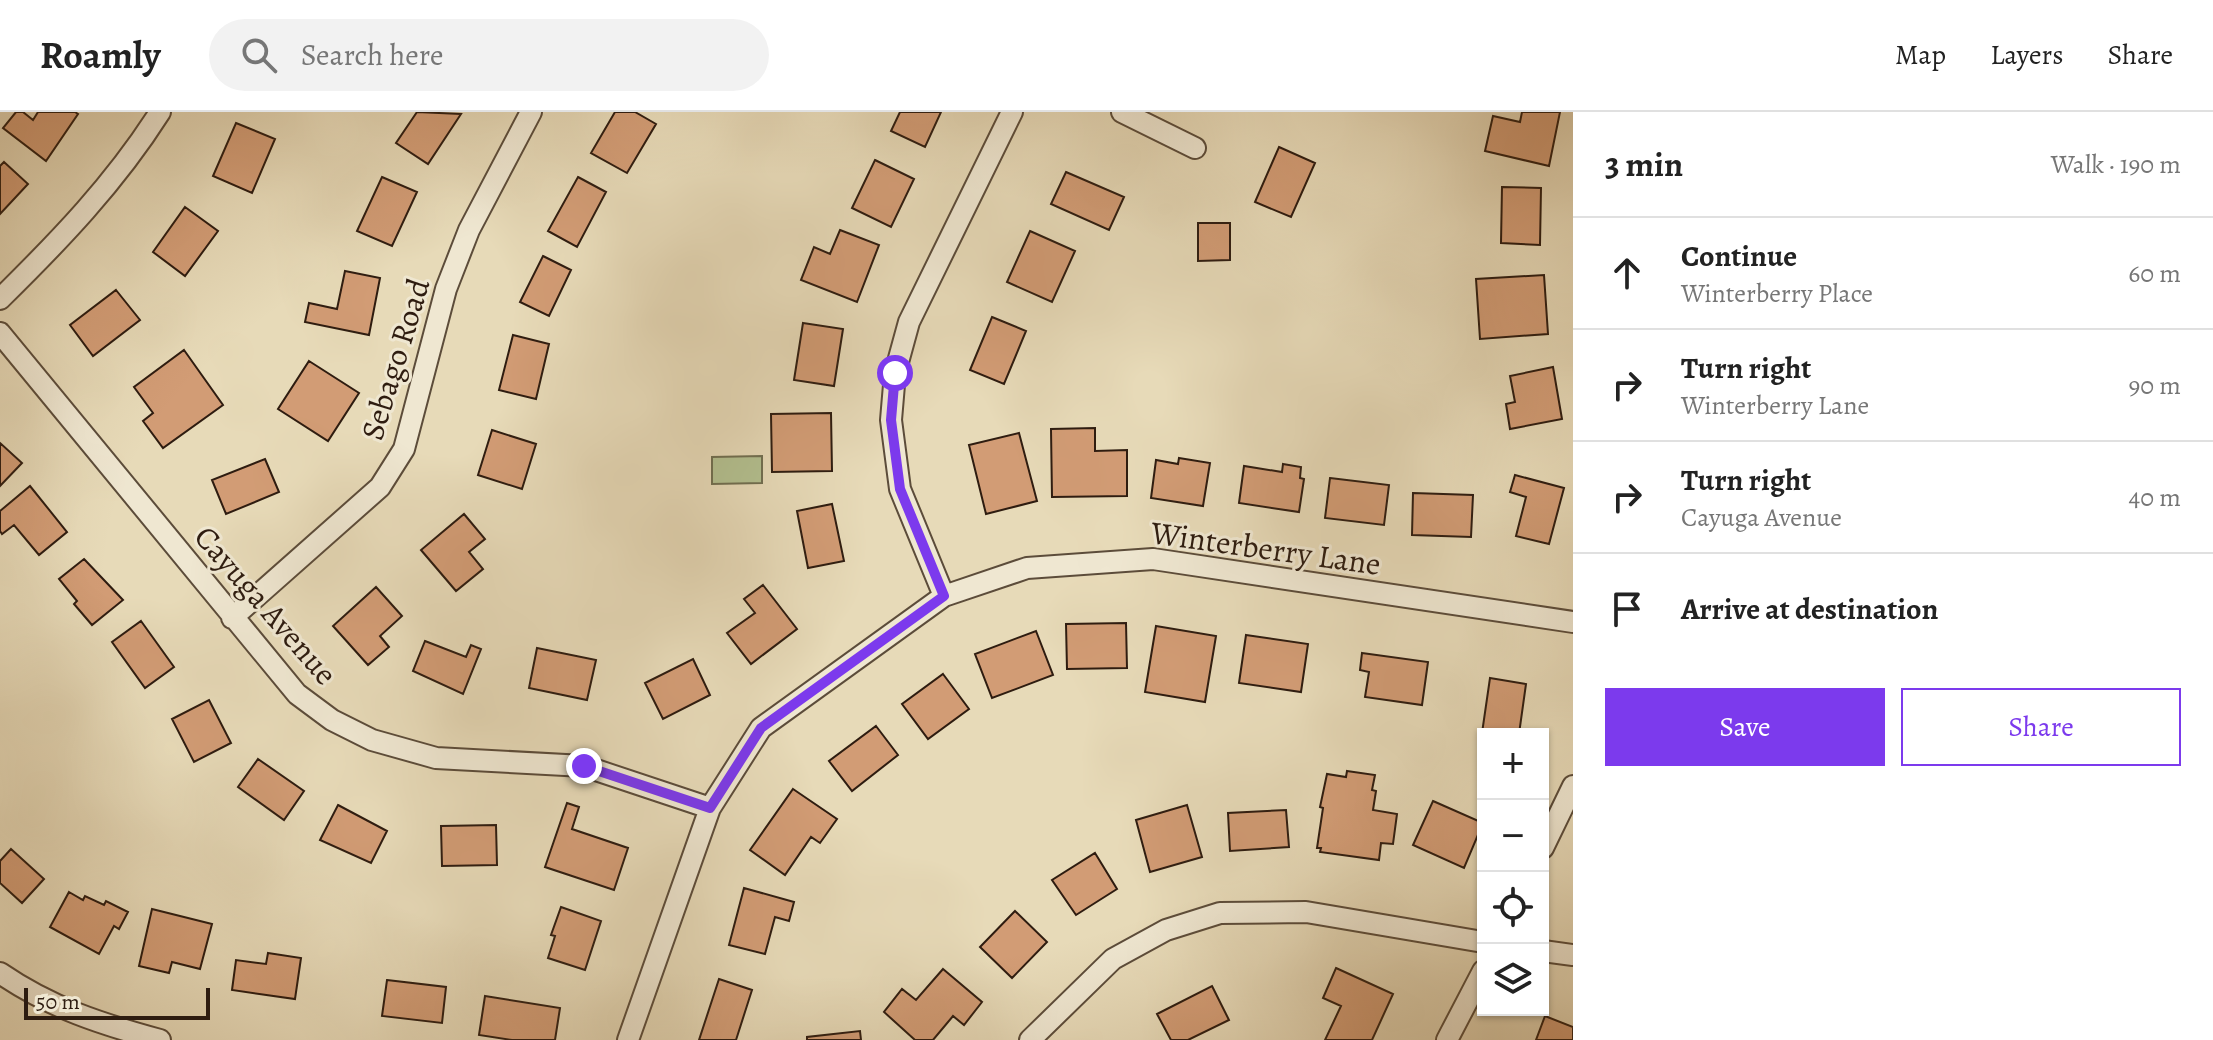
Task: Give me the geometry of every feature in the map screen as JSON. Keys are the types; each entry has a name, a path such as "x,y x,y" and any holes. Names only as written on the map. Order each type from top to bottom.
{"street":[{"path":"0,299 72,228 132,155 160,112"},
{"name":"Sebago Road","path":"232,618 380,487 404,449 446,289 469,230 531,112"},
{"path":"944,596 900,489 891,420 895,373 909,322 1012,112"},
{"path":"1122,112 1195,148"},
{"name":"Cayuga Avenue","path":"0,333 297,694 332,720 372,740 436,758 584,766 710,808"},
{"name":"Winterberry Lane","path":"628,1040 710,808 761,728 944,596 1027,568 1153,559 1573,622"},
{"path":"1549,836 1573,786"},
{"path":"1030,1040 1113,959 1166,930 1220,913 1306,912 1477,941"},
{"path":"1549,952 1573,955"},
{"path":"0,973 21,988 95,1023 160,1040"},
{"path":"1447,1040 1477,982"}],"green space":[{"path":"762,456 762,483 712,484 712,457"}],"building":[{"path":"16,112 23,112 33,120 38,112 78,114 46,161 3,128"},
{"path":"417,112 461,114 428,164 396,143"},
{"path":"615,112 635,112 656,124 627,173 591,153"},
{"path":"900,112 941,112 925,147 891,131"},
{"path":"1522,112 1560,112 1549,166 1485,151 1493,116 1520,122"},
{"path":"236,123 275,139 252,193 213,176"},
{"path":"1279,147 1315,163 1291,217 1255,202"},
{"path":"875,160 914,179 891,227 852,208"},
{"path":"4,162 28,184 0,214 0,166"},
{"path":"1066,172 1124,197 1109,230 1051,204"},
{"path":"382,177 417,192 392,246 357,231"},
{"path":"578,177 606,192 577,247 548,231"},
{"path":"1502,187 1541,188 1540,245 1501,243"},
{"path":"185,207 218,231 185,276 153,252"},
{"path":"1198,223 1230,223 1230,260 1198,261"},
{"path":"840,230 879,245 857,302 801,280 814,247 830,254"},
{"path":"1030,231 1075,251 1052,302 1007,282"},
{"path":"543,256 571,270 549,316 520,302"},
{"path":"345,271 380,278 369,335 305,322 309,303 337,309"},
{"path":"1544,275 1548,334 1480,339 1476,279"},
{"path":"116,290 140,320 93,356 70,325"},
{"path":"992,317 1026,331 1004,384 970,370"},
{"path":"803,323 843,329 834,386 794,380"},
{"path":"513,335 549,344 536,399 499,390"},
{"path":"184,350 223,405 163,448 143,421 153,413 134,387"},
{"path":"309,361 359,393 328,441 278,409"},
{"path":"1553,367 1562,419 1510,429 1506,404 1515,402 1510,376"},
{"path":"831,413 832,471 772,472 771,414"},
{"path":"1095,428 1095,451 1127,450 1127,496 1052,497 1051,429"},
{"path":"492,430 536,444 522,489 478,475"},
{"path":"1019,433 1037,501 986,514 969,445"},
{"path":"0,443 22,463 0,486"},
{"path":"1179,458 1210,463 1203,506 1151,498 1156,460 1178,464"},
{"path":"265,459 279,492 226,514 212,480"},
{"path":"1283,464 1301,467 1300,478 1304,479 1299,512 1239,503 1244,466 1282,472"},
{"path":"1515,475 1564,488 1549,544 1516,536 1526,497 1510,492"},
{"path":"1330,478 1389,485 1384,525 1325,518"},
{"path":"30,486 67,532 39,555 14,525 2,534 0,531 0,511"},
{"path":"1413,493 1473,495 1471,537 1412,535"},
{"path":"832,504 844,561 808,568 797,511"},
{"path":"464,514 485,539 469,552 483,569 456,591 421,550"},
{"path":"84,559 123,600 92,625 59,579"},
{"path":"763,585 797,629 751,664 727,633 755,613 744,599"},
{"path":"376,587 402,616 380,636 389,647 368,665 333,626"},
{"path":"141,621 174,667 145,688 112,642"},
{"path":"1126,623 1127,668 1067,669 1066,624"},
{"path":"1156,626 1216,636 1205,702 1145,692"},
{"path":"1036,631 1053,675 992,698 975,654"},
{"path":"1246,635 1308,644 1301,692 1239,683"},
{"path":"425,641 466,657 471,645 481,649 463,694 413,671"},
{"path":"537,648 596,660 587,700 529,688"},
{"path":"1362,653 1428,662 1422,705 1365,697 1369,672 1360,670"},
{"path":"693,659 710,695 663,719 645,683"},
{"path":"943,674 969,709 928,739 902,704"},
{"path":"1490,678 1526,684 1520,728 1483,728"},
{"path":"209,700 231,743 194,762 172,719"},
{"path":"876,726 898,755 852,791 829,761"},
{"path":"258,759 304,791 284,820 238,787"},
{"path":"1347,771 1375,775 1373,810 1397,814 1393,844 1381,843 1379,860 1320,852 1321,848 1317,848 1323,808 1320,807 1327,774 1346,777"},
{"path":"793,789 837,819 820,843 811,837 785,875 750,850"},
{"path":"1433,801 1477,820 1477,837 1464,868 1413,845"},
{"path":"567,803 579,807 572,829 628,848 614,890 545,867"},
{"path":"338,805 387,831 371,863 320,840"},
{"path":"1187,805 1202,857 1150,872 1136,820"},
{"path":"1286,810 1289,847 1230,851 1228,813"},
{"path":"496,825 497,865 442,866 441,826"},
{"path":"11,849 44,879 22,903 0,883 0,861"},
{"path":"1095,853 1117,889 1076,915 1052,880"},
{"path":"744,888 794,902 789,921 775,917 765,954 729,945"},
{"path":"69,892 83,900 85,896 104,905 106,901 128,912 119,929 114,926 99,954 50,927"},
{"path":"561,907 601,921 585,970 548,958 555,936 551,935"},
{"path":"152,909 212,924 200,969 172,962 169,973 139,966"},
{"path":"1015,911 1047,942 1012,978 980,947"},
{"path":"268,953 301,958 295,999 232,990 236,960 266,964"},
{"path":"1336,968 1393,994 1372,1040 1325,1040 1341,1006 1323,998"},
{"path":"943,969 982,1002 964,1025 953,1016 933,1040 915,1040 884,1012 902,989 916,1000"},
{"path":"719,979 752,990 736,1040 699,1040"},
{"path":"387,980 446,987 442,1023 382,1016"},
{"path":"1212,986 1229,1020 1188,1040 1171,1040 1157,1014"},
{"path":"485,996 560,1008 555,1040 512,1040 479,1035"},
{"path":"1545,1016 1573,1027 1573,1040 1536,1040"},
{"path":"860,1031 861,1040 807,1040 807,1037"}],"route":[{"path":"584,766 710,808 761,728 944,596 900,489 891,420 895,373"}]}
